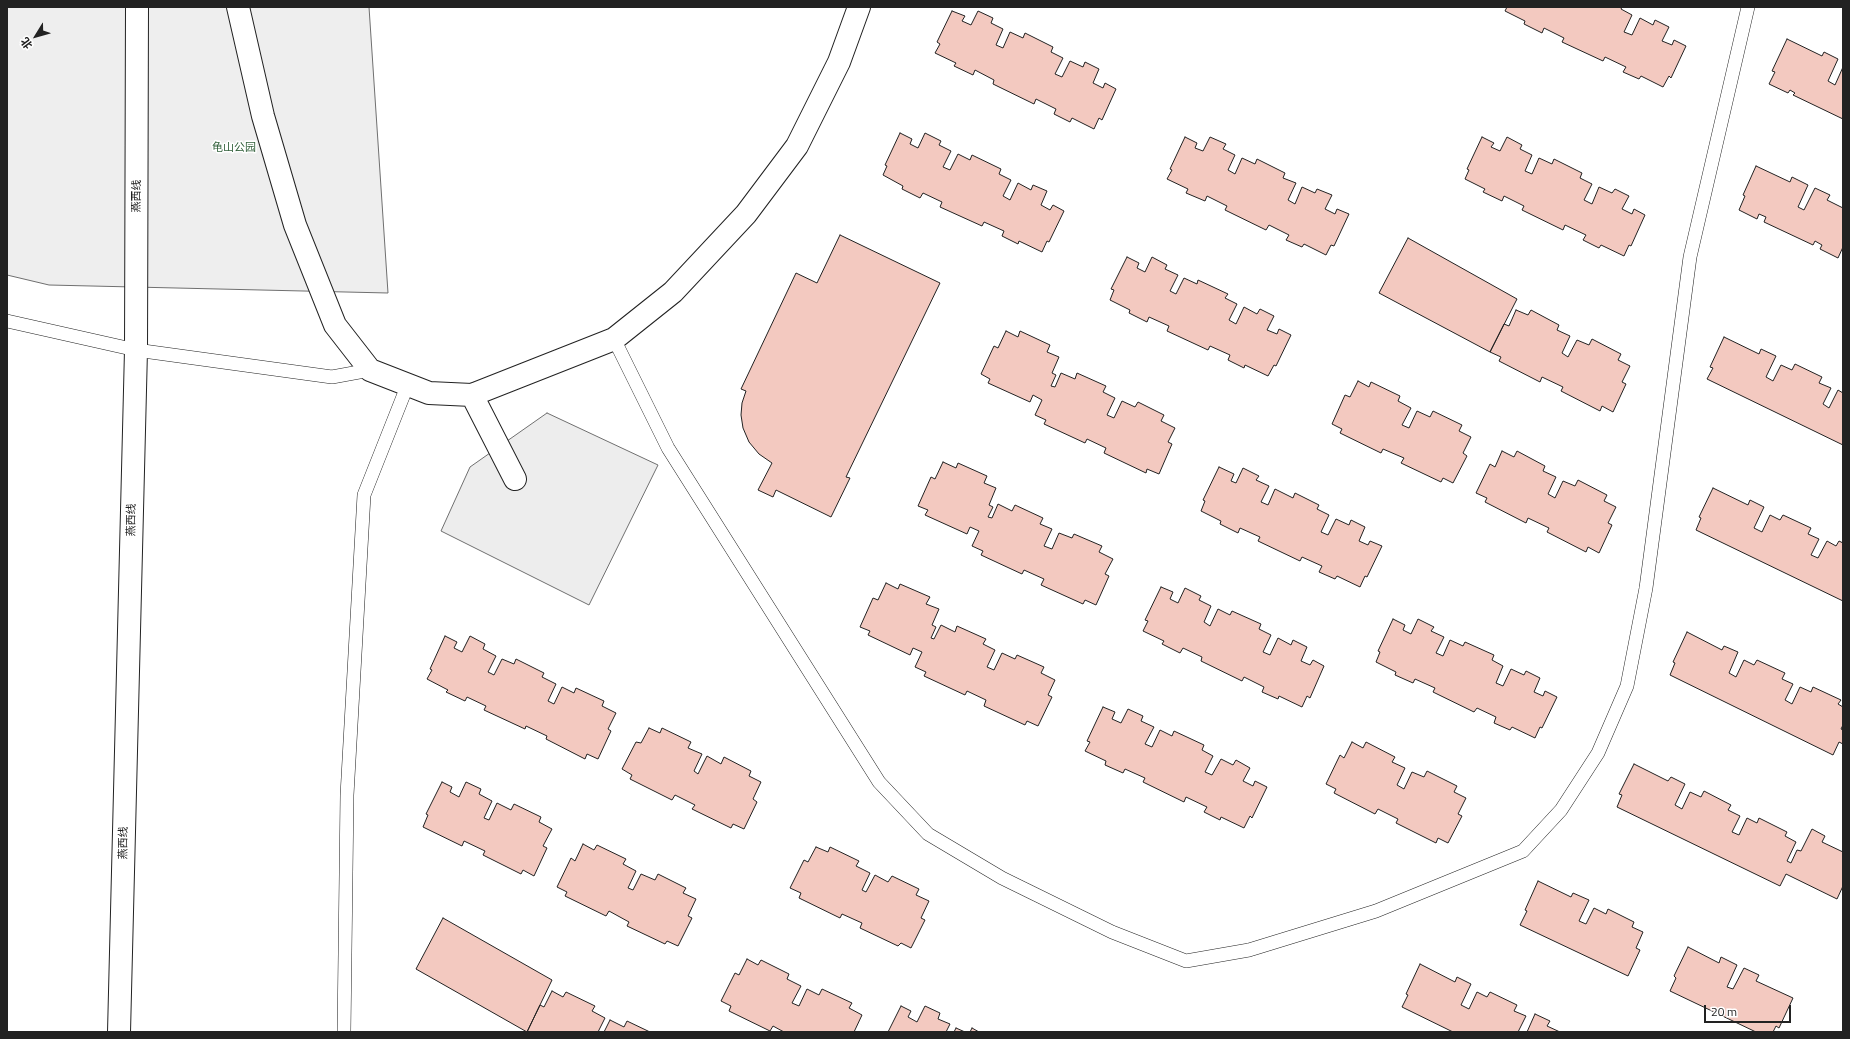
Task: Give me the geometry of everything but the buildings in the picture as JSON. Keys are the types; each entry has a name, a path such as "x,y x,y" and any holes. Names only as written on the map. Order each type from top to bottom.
{"street":[{"name":"燕西线","path":"119,1032 136,350 137,7"},
{"path":"238,7 263,116 296,225 335,325 370,370 429,392 472,395 614,339 673,292 746,214 797,146 839,62 859,7"},
{"path":"472,395 515,479"}],"lane":[{"path":"614,339 668,448 879,782 928,834 1002,878 1112,932 1186,961 1249,950 1376,911 1523,852 1561,810 1598,753 1627,686 1646,588 1690,258 1748,7"},
{"path":"7,321 136,350 332,377 370,370"},
{"path":"344,1032 347,795 364,495 408,384"}],"green space":[{"name":"龟山公园","path":"7,7 369,7 388,293 49,285 7,275"}],"shaded area":[{"path":"547,413 658,465 589,605 441,531 470,467"}]}
